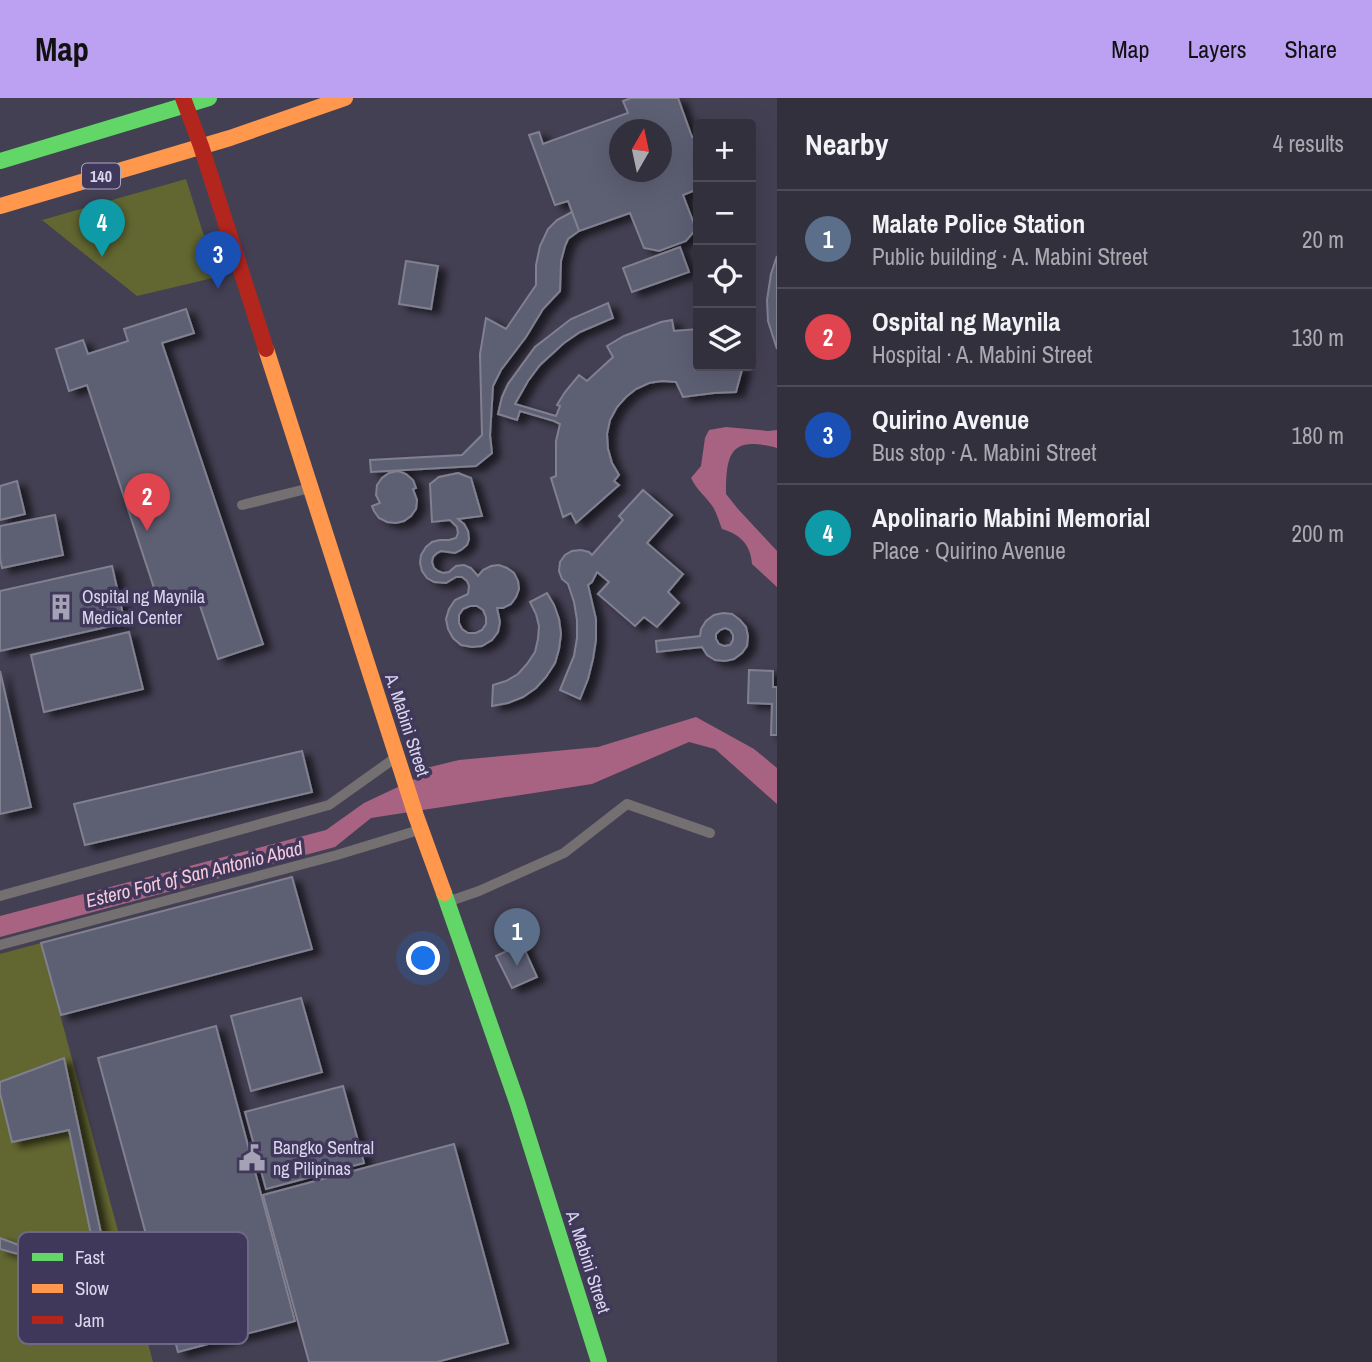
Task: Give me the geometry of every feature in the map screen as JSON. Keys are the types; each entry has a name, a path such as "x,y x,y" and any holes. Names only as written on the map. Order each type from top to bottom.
{"main road":[{"name":"140","path":"0,161 185,102 209,98"},
{"name":"140","path":"0,206 230,138 345,98"},
{"name":"A. Mabini Street","path":"185,102 418,823 517,1102 599,1362"}],"lane":[{"path":"242,505 310,488"},
{"path":"0,896 329,805 397,756"},
{"path":"447,902 479,891 564,853 627,804 710,834"},
{"path":"0,945 337,855 418,823"}],"green space":[{"path":"186,179 217,277 137,296 42,220"},
{"path":"41,943 118,1232 18,1232 18,1344 148,1344 153,1362 0,1362 0,954"}],"water":[{"path":"726,427 777,430 777,448 750,444 734,451 727,467 726,494 777,551 777,587 752,564 743,541 722,529 713,507 691,478 701,466 705,438 709,430"},
{"name":"Estero Fort of San Antonio Abad","path":"696,717 754,749 777,768 777,804 715,749 689,742 592,784 371,818 335,847 0,937 0,916 326,830 364,803 417,778 418,770 459,760 598,747"}],"building":[{"path":"631,98 678,98 693,137 693,191 683,195 693,221 693,233 686,241 659,251 644,248 630,213 579,231 568,201 555,205 529,135 539,132 543,144 609,120 609,182 672,182 672,119 612,119 628,113 623,101"},
{"path":"572,212 579,231 568,239 565,246 561,261 560,291 543,309 493,386 490,435 492,453 476,466 371,472 370,460 462,455 482,435 480,354 486,318 506,329 536,285 540,246 548,229 557,220"},
{"path":"680,247 689,272 632,292 623,268"},
{"path":"777,256 777,349 768,321 767,300"},
{"path":"406,261 438,266 431,309 399,304"},
{"path":"608,303 613,318 580,332 564,343 540,365 515,404 556,416 560,406 557,405 579,375 587,381 613,357 607,346 624,336 672,320 674,331 693,329 693,371 742,371 736,392 683,397 676,382 662,381 649,383 626,397 610,420 607,434 612,463 619,475 614,481 619,485 576,523 571,513 563,517 551,478 556,476 556,441 560,424 520,411 517,420 498,414 508,384 535,347 571,319"},
{"path":"186,309 194,333 162,343 263,644 218,659 194,588 158,600 87,385 69,391 56,349 83,340 88,354 128,341 124,329"},
{"path":"398,471 413,480 416,488 413,489 417,500 416,509 404,521 387,522 379,518 372,506 380,503 376,495 377,485 382,478"},
{"path":"458,473 471,478 482,516 458,519 468,531 467,545 455,553 437,553 432,562 434,568 443,573 464,565 478,576 483,570 499,565 514,573 518,581 519,589 511,604 497,608 500,622 498,632 482,646 461,645 448,629 446,619 449,609 455,600 468,594 467,581 456,577 446,583 434,582 422,571 421,555 426,547 432,542 456,538 458,533 457,527 450,520 432,522 430,484 439,477","holes":["477,606 483,610 486,624 482,630 468,633 462,629 459,615 463,609"]},
{"path":"17,481 25,514 0,520 0,486"},
{"path":"643,490 672,515 647,543 683,574 668,592 679,603 657,627 644,617 635,626 598,594 609,582 597,572 588,585 596,619 596,640 588,679 580,699 560,690 574,656 577,620 568,584 559,571 560,562 572,551 581,550 592,555 623,520 619,516"},
{"path":"55,515 63,555 2,568 0,526"},
{"name":"Ospital ng Maynila Medical Center","path":"112,566 125,623 0,651 0,591"},
{"path":"547,593 559,619 561,634 555,663 536,688 523,697 492,706 493,685 518,674 535,652 539,626 530,602"},
{"path":"732,614 746,627 747,646 734,659 715,660 707,655 702,647 657,652 656,641 700,636 706,621 714,615","holes":["725,628 733,635 730,645 719,644 716,634"]},
{"path":"129,632 143,689 44,712 31,655"},
{"path":"749,670 773,671 773,687 777,687 777,735 771,735 772,704 748,703"},
{"path":"0,671 31,807 0,814"},
{"path":"302,751 312,792 85,845 74,804"},
{"path":"292,877 312,949 61,1015 41,943"},
{"path":"522,944 537,977 512,988 496,956"},
{"path":"301,998 322,1072 251,1091 231,1016"},
{"path":"216,1026 295,1321 248,1333 248,1232 145,1232 98,1058"},
{"path":"64,1058 101,1232 90,1232 69,1130 12,1142 0,1093 0,1082"},
{"path":"343,1086 364,1163 266,1189 245,1112"},
{"path":"454,1144 508,1343 437,1362 309,1362 263,1195"},
{"path":"0,1238 18,1245 18,1254 0,1249"},
{"path":"176,1344 208,1344 178,1352"}],"traffic: fast":[{"path":"0,161 209,98"},
{"path":"444,893 517,1102 599,1362"}],"traffic: slow":[{"path":"0,206 230,138 345,98"},
{"path":"266,349 416,816 444,893"}],"traffic: jam":[{"path":"183,98 266,349"}],"place":[{"name":"Apolinario Mabini Memorial","path":"102,257"},
{"name":"Quirino Avenue","path":"218,289"},
{"name":"Ospital ng Maynila","path":"147,531"},
{"name":"Ospital ng Maynila Medical Center","path":"61,607"},
{"name":"Malate Police Station","path":"517,966"},
{"name":"Bangko Sentral ng Pilipinas","path":"252,1158"}]}
